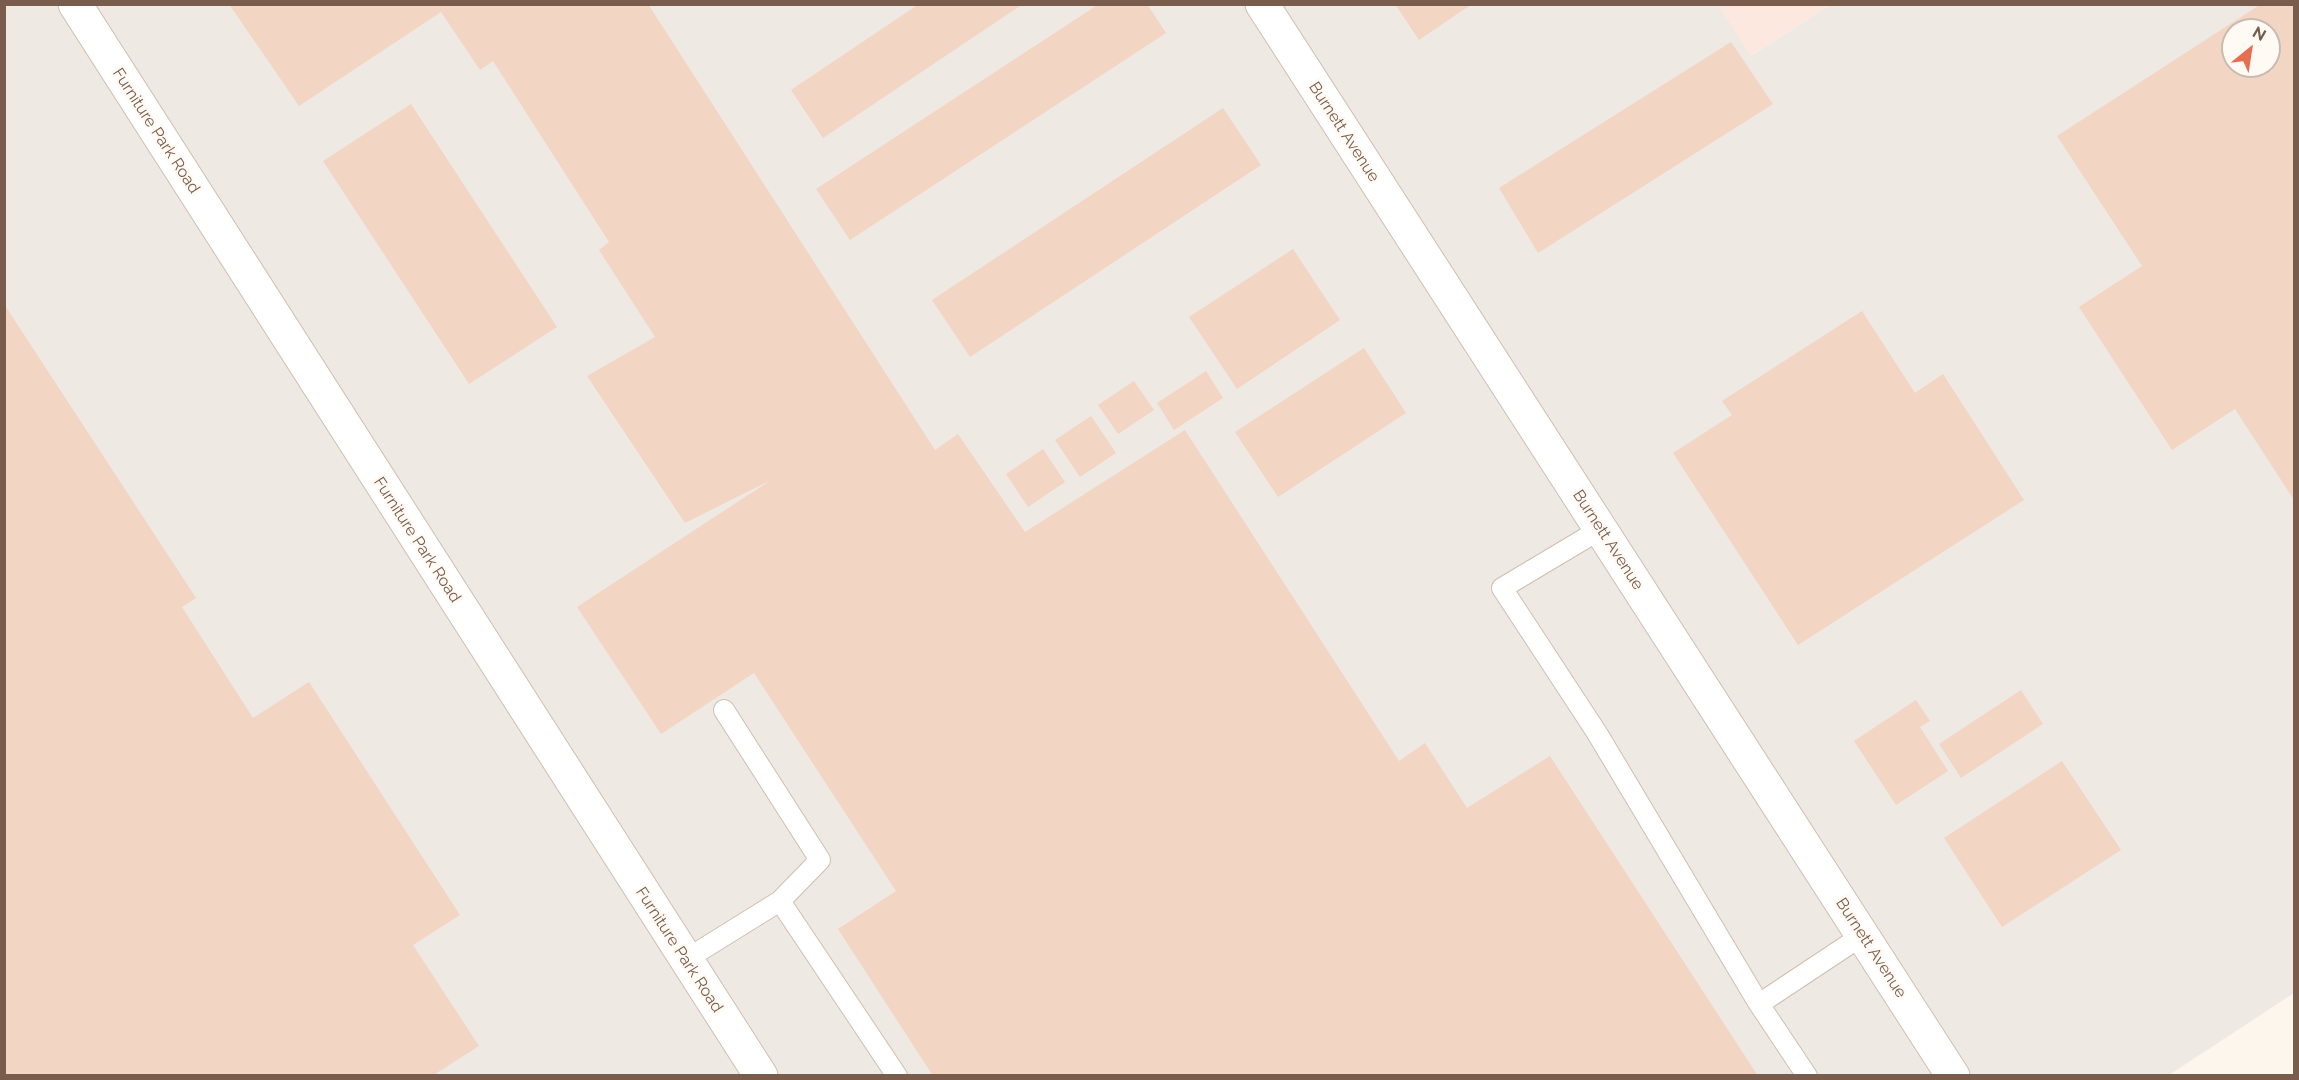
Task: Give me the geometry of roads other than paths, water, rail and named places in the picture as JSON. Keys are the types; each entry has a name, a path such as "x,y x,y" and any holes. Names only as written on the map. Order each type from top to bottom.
{"street":[{"name":"Furniture Park Road","path":"75,4 761,1076"},
{"name":"Burnett Avenue","path":"1262,4 1953,1076"}],"lane":[{"path":"1601,529 1502,588 1597,733 1759,1004 1807,1076"},
{"path":"685,960 780,901 820,860 724,710"},
{"path":"780,901 897,1076"},
{"path":"1759,1004 1863,935"}]}
